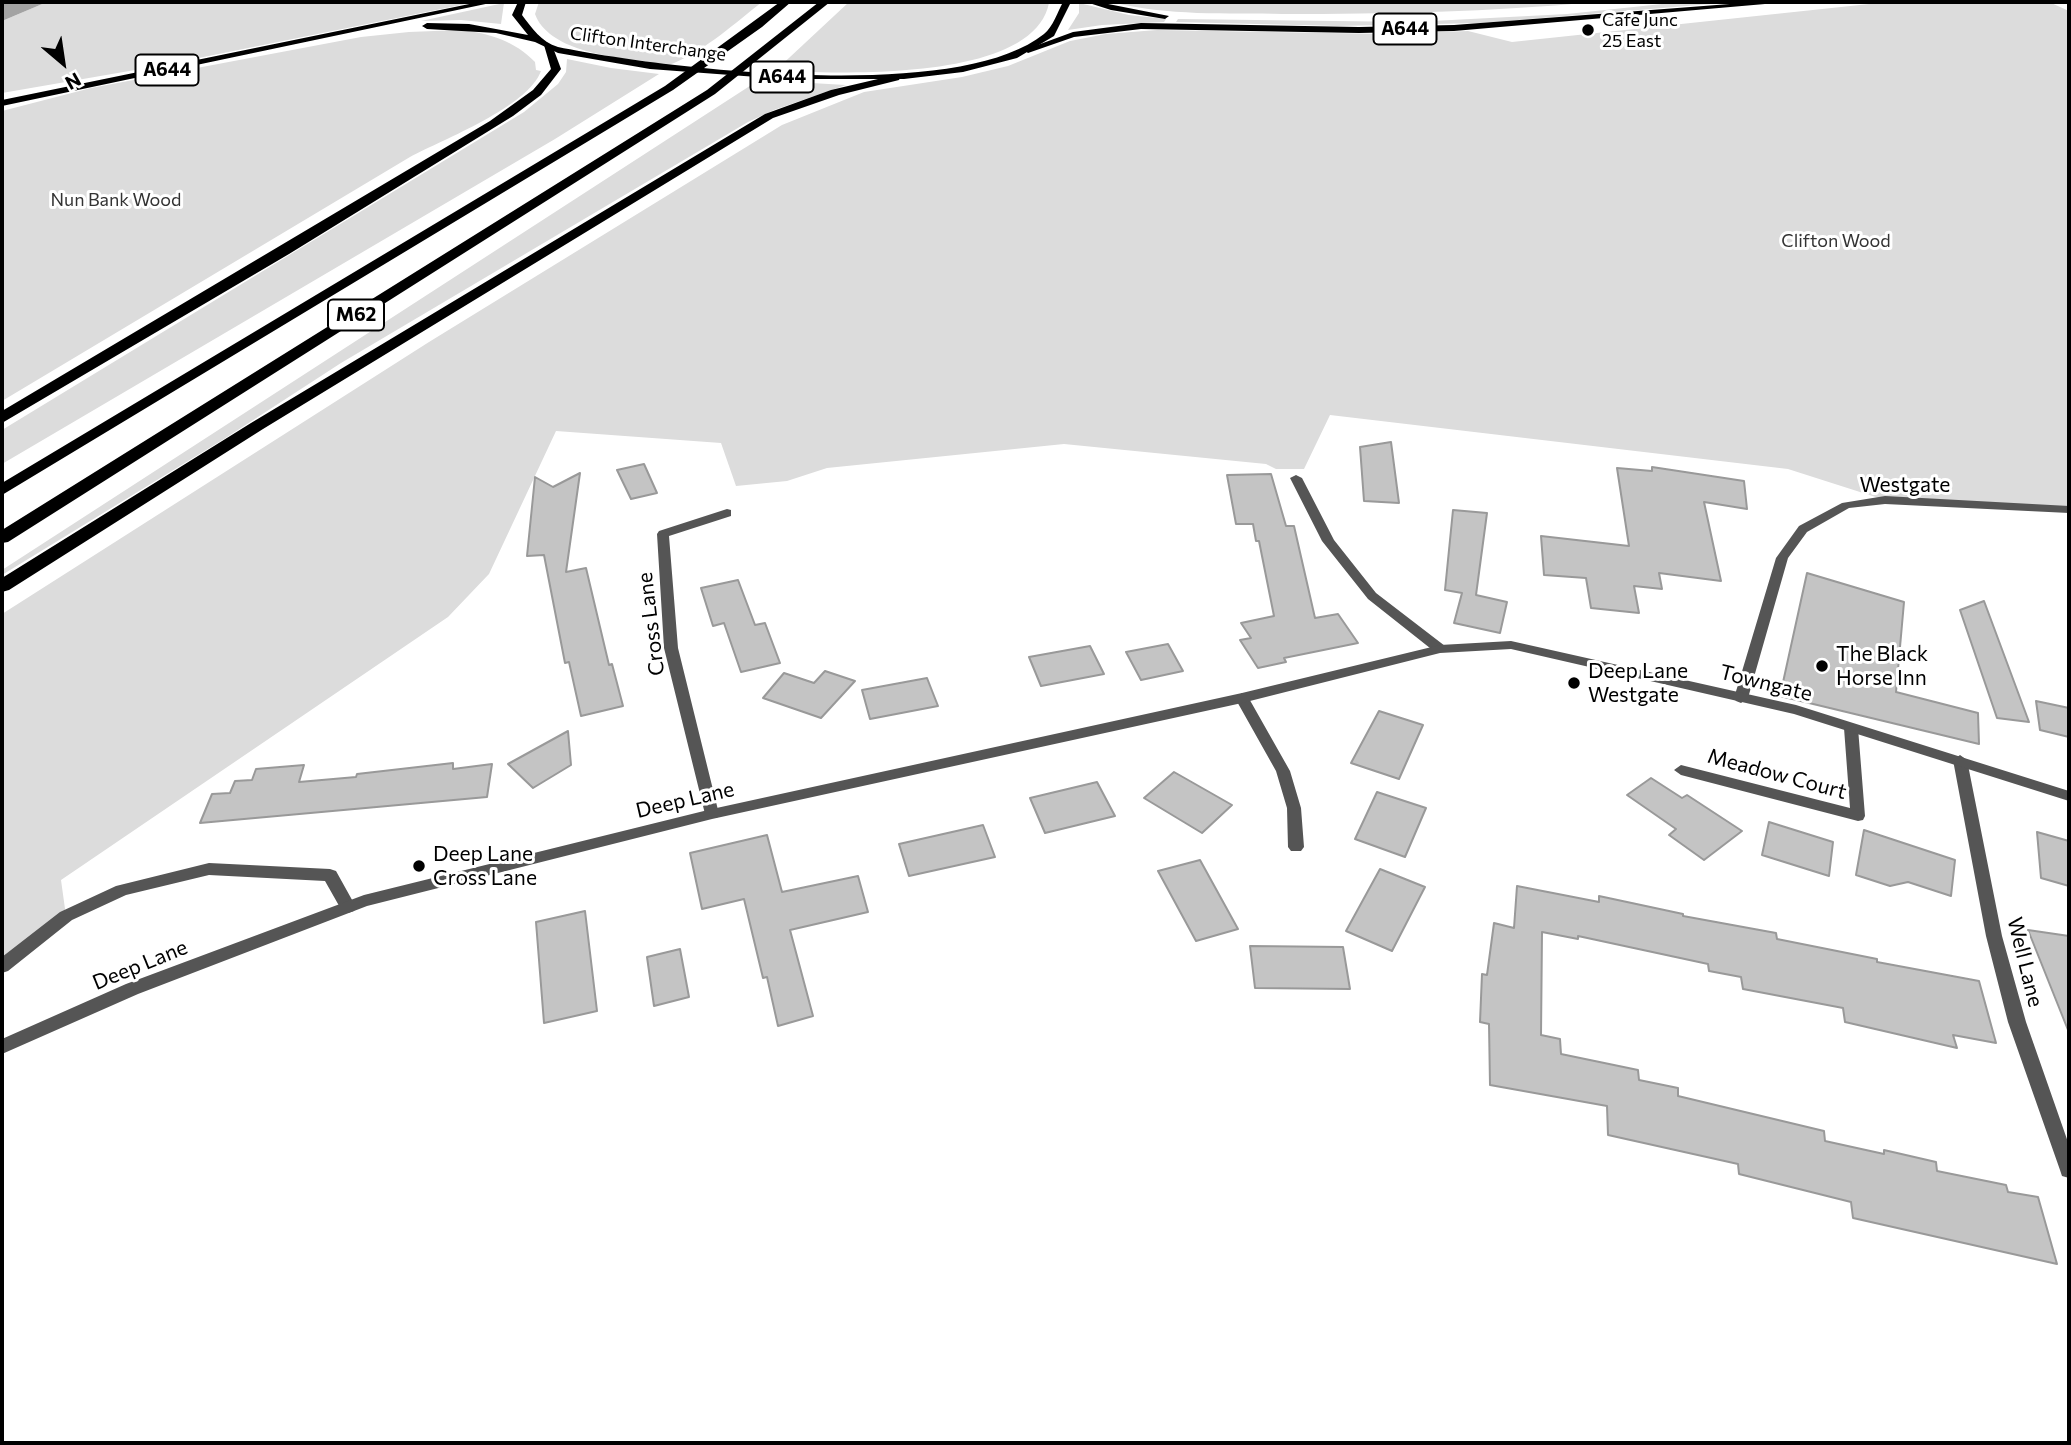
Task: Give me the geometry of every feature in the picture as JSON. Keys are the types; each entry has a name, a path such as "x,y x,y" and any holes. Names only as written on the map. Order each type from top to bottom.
{"highway":[{"name":"A644","path":"2,103 332,37 491,2"},
{"name":"Clifton Interchange","path":"522,2 517,15 543,44 596,59 801,79 895,78 953,70 1028,50 1060,25 1067,2"},
{"name":"M62","path":"2,491 669,88 786,2"},
{"name":"M62","path":"2,538 711,92 825,2"},
{"name":"A644","path":"332,37 422,26 460,25 493,28 543,44"},
{"path":"2,418 413,173 527,100 551,79 556,69 543,44"},
{"path":"2,586 257,426 769,117 835,92 895,78"}],"main road":[{"name":"A644","path":"1090,2 1156,16 1345,19"},
{"name":"A644","path":"1028,50 1073,35 1141,26 1319,30 1454,28 1784,2"},
{"path":"1473,16 1637,3"}],"street":[{"path":"1296,478 1328,541 1372,596 1440,649"},
{"name":"Westgate","path":"1741,698 1782,558 1803,529 1846,505 1885,500 2069,510"},
{"name":"Cross Lane","path":"712,814 671,648 663,534 727,513"},
{"name":"Towngate","path":"1242,698 1440,649 1511,645 1796,710 2069,796"},
{"path":"1242,698 1283,771 1294,808 1296,847"},
{"name":"Deep Lane","path":"2,1047 132,989 348,907 712,814 1242,698"},
{"name":"Meadow Court","path":"1681,770 1858,816 1851,728"},
{"name":"Well Lane","path":"1961,760 1994,936 2017,1022 2069,1170"},
{"path":"2,966 66,916 122,890 209,869 330,875 348,907"}],"green space":[{"path":"47,2 476,2 164,65 2,93 2,21"},
{"path":"539,2 762,2 709,43 667,65 598,54 566,44 542,26 535,14"},
{"path":"849,2 1049,3 1035,29 1008,48 972,60 930,68 885,71 775,71"},
{"path":"1112,2 1594,2 1439,12 1283,14 1176,12"},
{"path":"1681,2 1735,2 1481,23 1337,26 1176,22 1178,19 1413,22 1567,14"},
{"name":"Clifton Wood","path":"1888,2 2049,2 2069,11 2069,510 1885,500 1788,469 1330,415 1304,469 1276,469 1266,464 1064,444 827,468 787,481 736,486 721,443 556,431 489,574 448,617 61,880 66,916 2,966 2,614 429,342 782,125 864,92 962,77 1008,66 1070,41 1106,34 1157,30 1386,34 1468,31 1512,42"},
{"path":"504,3 501,24 461,20 421,21"},
{"path":"1079,3 1129,15 1166,19 1164,22 1102,25 1068,30 1079,13"},
{"name":"Nun Bank Wood","path":"460,30 501,39 519,49 535,62 536,70 541,71 533,84 520,97 483,121 410,157 2,401 2,111 91,88 361,37"},
{"path":"567,59 659,74 555,139 2,464 2,430 524,112 558,84 566,72"},
{"path":"759,80 846,85 748,122 341,363 224,439 2,575 2,570"}],"shaded area":[{"path":"2,2 47,2 2,21"}],"building":[{"path":"1391,442 1399,503 1364,501 1360,447"},
{"path":"644,464 657,493 631,499 617,470"},
{"path":"1652,467 1744,481 1747,509 1704,502 1721,581 1659,573 1662,589 1634,586 1639,613 1591,608 1586,578 1544,575 1541,536 1629,546 1617,468 1652,471"},
{"path":"580,473 566,572 586,568 609,665 612,664 623,706 581,716 569,662 565,663 544,555 527,556 535,477 553,487"},
{"path":"1271,474 1286,526 1294,526 1315,618 1338,614 1358,643 1284,658 1286,662 1258,668 1240,640 1251,638 1241,623 1274,616 1259,541 1256,541 1253,524 1236,524 1227,475"},
{"path":"1453,510 1487,513 1476,595 1507,602 1500,633 1454,623 1462,593 1445,590"},
{"name":"The Black Horse Inn","path":"1807,573 1904,602 1896,692 1978,713 1979,744 1780,696"},
{"path":"738,580 755,625 765,623 780,663 741,672 724,623 713,626 701,588"},
{"path":"1984,601 2029,722 1997,718 1960,610"},
{"path":"1168,644 1183,671 1141,680 1126,652"},
{"path":"1090,646 1104,674 1041,686 1029,657"},
{"path":"825,671 855,681 821,718 763,698 784,673 814,683"},
{"path":"927,678 938,706 870,719 862,690"},
{"path":"2036,701 2069,708 2069,737 2040,730"},
{"path":"1379,711 1423,725 1399,779 1351,763"},
{"path":"568,731 571,765 533,788 508,764"},
{"path":"453,763 453,769 492,764 487,797 200,823 212,794 230,793 235,781 252,780 256,769 304,765 299,782"},
{"path":"1174,772 1232,805 1202,833 1144,798"},
{"path":"1651,778 1682,798 1687,795 1742,831 1704,860 1669,835 1676,829 1627,795"},
{"path":"1097,782 1115,816 1045,833 1030,798"},
{"path":"1377,792 1426,808 1405,857 1355,839"},
{"path":"1769,822 1833,842 1829,876 1762,855"},
{"path":"983,825 995,857 909,876 899,844"},
{"path":"1864,830 1955,860 1951,896 1908,882 1890,886 1856,875"},
{"path":"2037,832 2069,841 2069,886 2041,878"},
{"path":"767,835 782,892 858,876 868,912 790,930 813,1016 778,1026 744,899 702,909 690,853"},
{"path":"1200,860 1238,929 1196,941 1158,871"},
{"path":"1380,869 1425,887 1392,951 1346,931"},
{"path":"1517,886 1599,902 1599,896 1683,916 1776,933 1777,939 1877,959 1877,962 1979,981 1996,1043 1953,1035 1957,1048 1845,1022 1843,1008 1743,989 1741,977 1709,971 1708,964 1578,936 1578,939 1542,932 1541,1035 1560,1039 1561,1054 1638,1070 1639,1080 1678,1088 1678,1096 1824,1131 1825,1141 1884,1154 1884,1150 1936,1162 1937,1171 2006,1185 2008,1192 2038,1197 2057,1264 1853,1218 1851,1202 1739,1174 1738,1164 1608,1135 1607,1106 1490,1085 1489,1024 1480,1022 1482,974 1487,975 1494,923 1514,928"},
{"path":"585,911 597,1011 544,1023 536,922"},
{"path":"2028,930 2069,936 2069,1030 2068,1030"},
{"path":"1250,946 1343,947 1350,989 1255,988"},
{"path":"680,949 689,997 654,1006 647,957"}],"place":[{"name":"Cafe Junc 25 East","path":"1588,30"},
{"name":"The Black Horse Inn","path":"1822,666"},
{"name":"Deep Lane Westgate","path":"1574,683"},
{"name":"Deep Lane Cross Lane","path":"419,866"}]}
